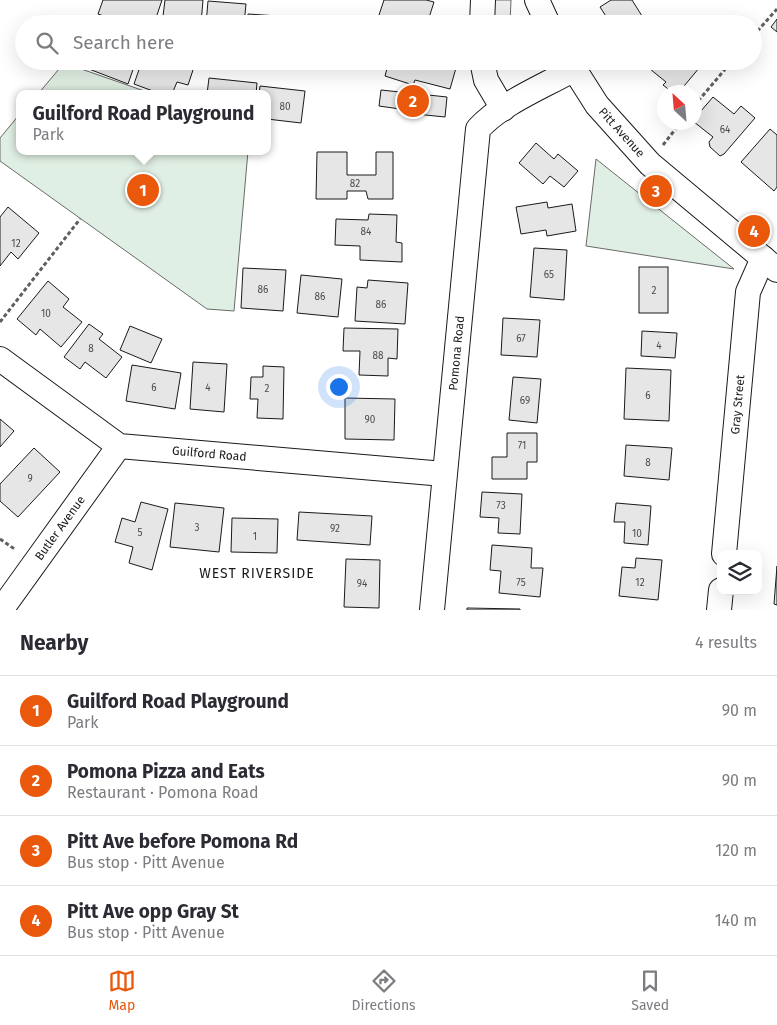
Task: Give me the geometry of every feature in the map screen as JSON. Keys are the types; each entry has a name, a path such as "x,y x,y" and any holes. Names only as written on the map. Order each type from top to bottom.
{"street":[{"path":"482,15 483,0"},
{"path":"537,0 544,15"},
{"path":"484,70 486,80 503,109"},
{"name":"Pomona Road","path":"432,610 478,129 503,109 564,70"},
{"name":"Pitt Avenue","path":"575,70 597,105 650,164 770,264"},
{"name":"Gray Street","path":"724,550 748,292 770,264"},
{"path":"0,359 119,446"},
{"name":"Guilford Road","path":"119,446 444,474"},
{"name":"Butler Avenue","path":"1,610 119,446"},
{"path":"719,610 720,595"}],"path":[{"path":"762,26 777,9"},
{"path":"702,97 724,70"},
{"path":"650,164 675,130"},
{"path":"0,322 80,219"}],"green space":[{"path":"58,70 84,70 142,90 41,90"},
{"path":"16,119 16,155 248,155 234,311 207,309 0,161 0,138"},
{"path":"596,159 734,269 586,246"}],"shaded area":[{"path":"492,0 511,0 510,15 491,15"}],"building":[{"path":"103,0 162,0 157,15 98,14"},
{"path":"165,0 203,0 202,15 163,15"},
{"path":"384,0 426,0 434,2 430,15 379,15"},
{"path":"611,0 632,0 641,15 605,15 600,7"},
{"path":"208,1 246,4 245,15 207,15"},
{"path":"777,19 777,32 771,27"},
{"path":"92,70 133,70 128,84"},
{"path":"139,70 193,70 188,85 177,82 174,90 150,90 134,84"},
{"path":"387,70 455,70 450,89 415,80 413,85 385,76"},
{"path":"651,70 697,70 685,85 663,85 666,82"},
{"path":"209,78 257,83 256,90 208,90"},
{"path":"260,86 305,91 301,123 271,119 271,90 260,90"},
{"path":"381,90 447,97 445,117 406,113 407,110 379,106"},
{"path":"713,97 734,114 741,106 755,118 724,154 720,156 710,147 709,142 713,137 702,128 702,110"},
{"path":"770,129 777,135 777,187 774,191 741,162"},
{"path":"536,143 554,159 558,154 578,171 564,187 550,176 543,184 519,163"},
{"path":"317,152 347,152 347,175 376,175 376,152 393,152 393,199 368,199 366,191 347,191 347,199 316,199"},
{"path":"547,202 548,208 572,204 576,231 547,236 546,230 521,234 516,207"},
{"path":"8,207 39,233 18,259 11,252 0,266 0,217"},
{"path":"369,214 397,215 396,242 402,243 402,262 360,260 360,246 335,245 336,219 368,220"},
{"path":"534,248 567,250 564,300 530,297"},
{"path":"639,267 668,267 668,313 639,313"},
{"path":"243,268 286,270 283,311 241,308"},
{"path":"301,275 342,279 338,317 297,313"},
{"path":"368,280 408,283 405,324 355,321 357,287 367,288"},
{"path":"48,281 69,299 63,307 82,322 61,347 40,329 36,335 17,319"},
{"path":"503,318 540,320 537,357 501,355"},
{"path":"89,324 103,334 99,339 122,357 106,378 85,362 80,369 64,357"},
{"path":"130,326 162,339 151,363 120,350"},
{"path":"344,328 398,329 397,359 388,358 388,376 359,375 360,351 343,351"},
{"path":"642,331 677,333 675,358 641,356"},
{"path":"193,362 227,364 224,412 190,409"},
{"path":"132,365 181,373 175,409 126,401"},
{"path":"263,366 284,367 283,419 257,418 258,399 250,399 251,377 263,377"},
{"path":"626,368 671,370 669,421 624,419"},
{"path":"513,377 541,379 537,423 509,420"},
{"path":"345,398 395,399 394,440 345,439"},
{"path":"0,419 14,431 0,447"},
{"path":"507,433 537,433 537,462 527,462 527,479 492,479 492,457 507,457"},
{"path":"626,445 672,448 669,480 624,476"},
{"path":"34,448 60,472 18,517 0,501 0,484"},
{"path":"482,492 522,494 520,534 498,533 499,518 480,517"},
{"path":"141,502 168,509 152,570 129,563 133,547 115,542 122,518 135,522"},
{"path":"175,503 224,508 219,552 170,547"},
{"path":"616,503 651,506 648,545 624,543 625,522 614,522"},
{"path":"299,512 372,516 370,545 297,540"},
{"path":"232,518 278,519 277,553 231,552"},
{"path":"492,545 532,548 531,568 543,568 540,597 499,593 501,571 490,570"},
{"path":"636,558 662,560 658,600 619,596 622,567 635,568"},
{"path":"346,559 380,560 379,608 344,607"},
{"path":"777,566 777,605 774,604"},
{"path":"467,608 520,609 520,610 467,610"}],"place":[{"name":"Pomona Pizza and Eats","path":"413,101"},
{"name":"Guilford Road Playground","path":"143,190"},
{"name":"Pitt Ave before Pomona Rd","path":"656,191"},
{"name":"Pitt Ave opp Gray St","path":"754,231"}],"district":[{"name":"WEST RIVERSIDE","path":"257,573"}]}
